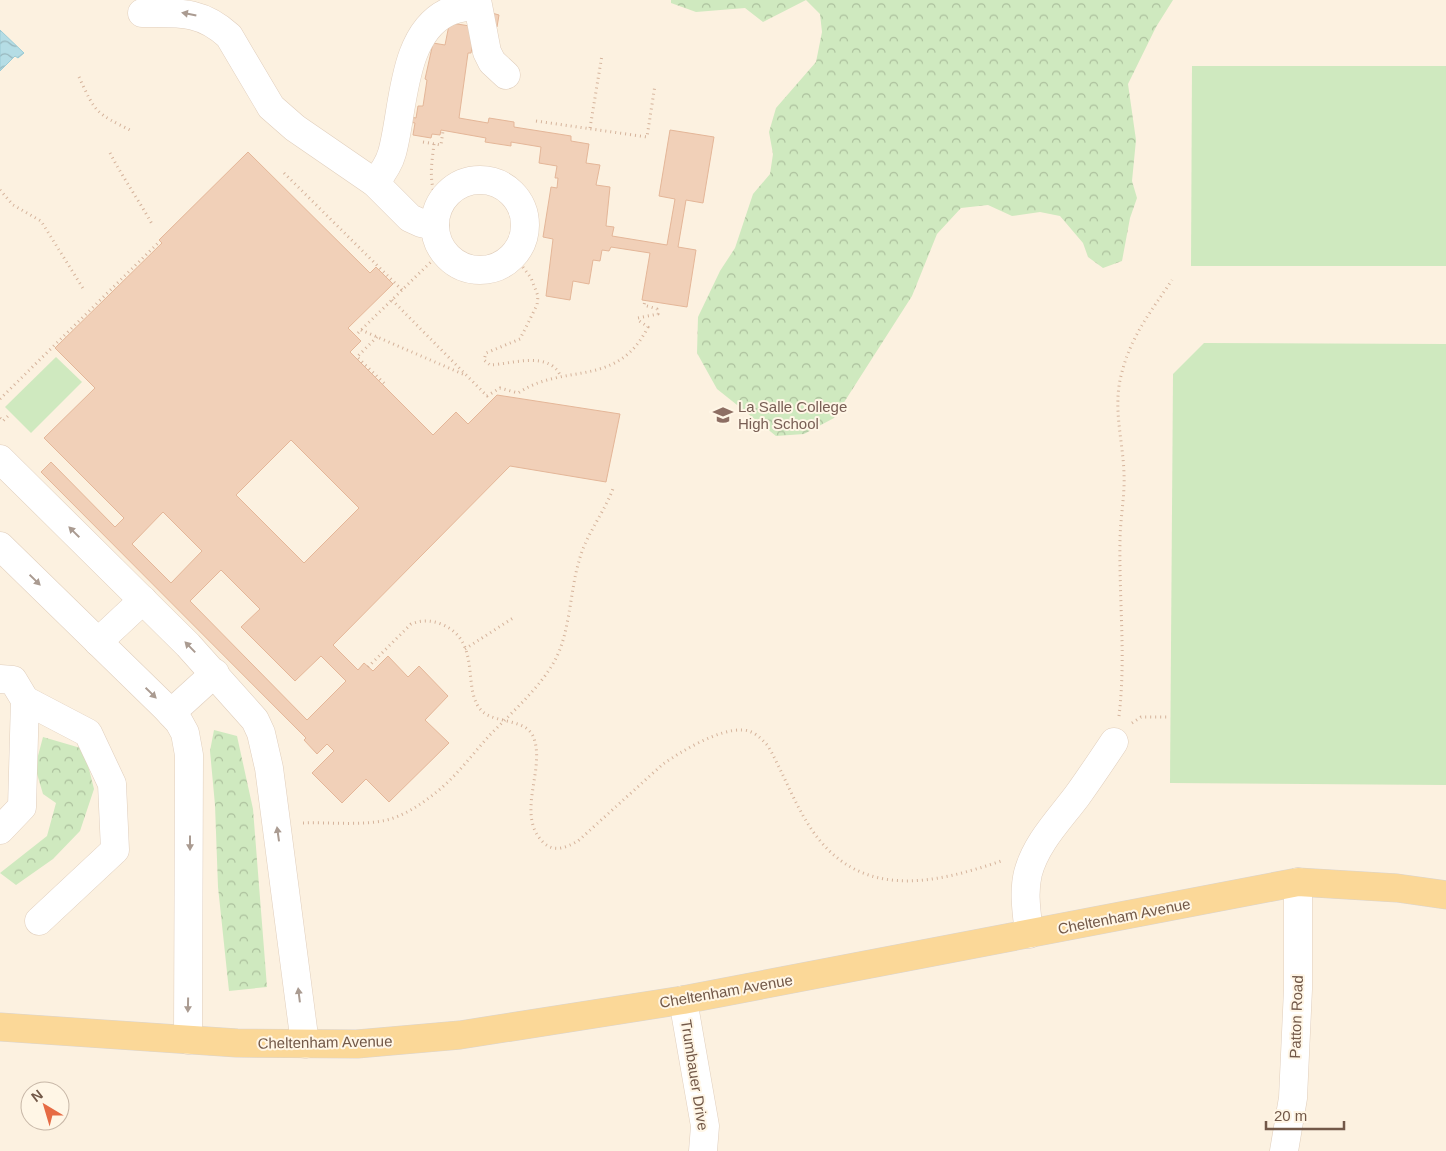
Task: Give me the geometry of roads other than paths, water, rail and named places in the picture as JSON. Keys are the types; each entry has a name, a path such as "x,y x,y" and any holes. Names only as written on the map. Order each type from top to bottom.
{"main road":[{"name":"Cheltenham Avenue","path":"0,1027 188,1040 305,1044 357,1044 460,1035 683,1000 1298,882 1397,888 1446,895"}],"street":[{"path":"375,183 392,154 406,76 420,39 427,28 447,12 477,2 487,52 492,62 506,75"},
{"path":"142,13 187,13 205,19 229,36 271,107 295,128 375,183 410,218 421,223 439,227"},
{"path":"484,181 505,188 516,198 523,212 525,227 522,242 514,255 502,265 487,270 472,270 457,264 439,227 452,190 464,184 484,181"},
{"path":"0,459 215,674 248,710 261,733 269,768 305,1044"},
{"path":"0,546 171,713 185,733 189,755 188,1040"},
{"path":"98,642 143,600"},
{"path":"171,713 215,674"},
{"path":"0,678 13,680 25,700 88,733 112,784 115,850 38,921"},
{"path":"0,830 22,807 25,700"},
{"path":"1029,934 1025,896 1028,874 1041,843 1079,793 1114,742"},
{"name":"Patton Road","path":"1284,1151 1293,1098 1298,989 1298,882"},
{"name":"Trumbauer Drive","path":"683,1000 705,1126 703,1151"}],"water":[{"path":"0,30 24,53 18,58 15,56 0,71"}],"place":[{"name":"La Salle College High School","path":"723,415"}]}
